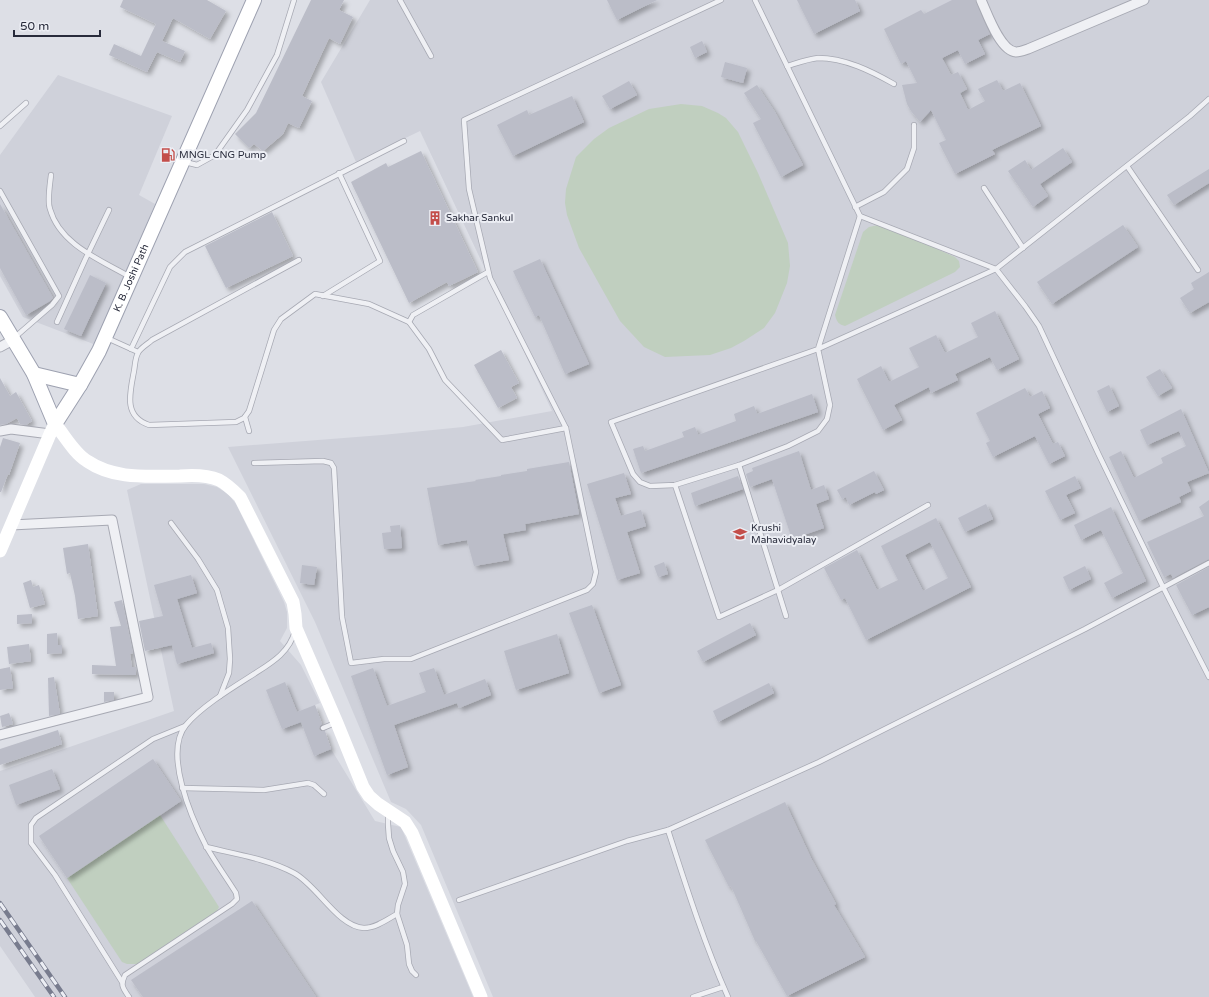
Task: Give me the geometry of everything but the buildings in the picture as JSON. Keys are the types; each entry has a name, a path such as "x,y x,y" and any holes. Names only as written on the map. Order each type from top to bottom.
{"main road":[{"name":"K. B. Joshi Path","path":"0,551 52,429 80,385 105,337 254,0"},
{"path":"0,317 34,374 52,429 86,461 100,468 130,476 191,476 219,480 240,497 293,602 296,628 363,787 369,796 378,804 406,822 481,997"},
{"path":"34,374 80,385"}],"street":[{"path":"981,0 1000,42 1006,48 1015,52 1028,49 1144,0"},
{"path":"0,347 13,340"},
{"path":"0,431 11,429 52,429"},
{"path":"0,735 148,697 112,520 11,525"}],"lane":[{"path":"183,161 197,165 215,156 247,110 277,55 294,0"},
{"path":"400,0 430,56"},
{"path":"254,463 323,461 330,463 335,472 342,617 351,663 384,659 411,659 587,590 592,584 596,572 566,428 488,272 469,189 464,120 721,0"},
{"path":"755,0 860,216 996,269 1039,326 1163,588 1209,677"},
{"path":"787,66 817,58 842,61 874,73 894,84"},
{"path":"860,216 818,349 830,405 827,419 818,430 788,446 739,465 675,485 650,486 640,482 633,474 611,422 818,349 996,269 1190,116 1209,99"},
{"path":"0,126 26,104"},
{"path":"855,207 884,192 907,169 914,148 914,125"},
{"path":"131,349 170,267 185,252 404,141"},
{"path":"1127,166 1198,270"},
{"path":"323,296 380,261 339,174"},
{"path":"50,175 49,208 58,227 77,246 132,277"},
{"path":"984,188 1023,248"},
{"path":"0,191 59,296 52,305 13,340"},
{"path":"57,322 109,210"},
{"path":"299,260 152,340 138,352 130,391 130,406 134,414 141,422 149,425 236,422 245,417 249,411 274,330 281,320 315,294 369,304 409,322 429,349 445,380 502,440 566,428"},
{"path":"409,322 413,316 488,272"},
{"path":"105,337 138,352"},
{"path":"245,417 249,431"},
{"path":"739,465 786,616"},
{"path":"675,485 719,617 778,590 928,505"},
{"path":"170,523 198,559 217,590 228,628 230,659 229,673 220,696"},
{"path":"459,900 627,841 668,830 819,762 1085,629 1209,563"},
{"path":"129,997 123,988 122,982 55,875 31,843 30,825 36,818 153,739 185,726 220,696 272,662 287,649 296,628"},
{"path":"323,728 337,723"},
{"path":"122,982 125,975 232,904 237,899 236,893 206,847 182,788 177,752 178,741 185,726"},
{"path":"182,788 264,790 308,783 314,785 324,794"},
{"path":"389,810 389,838 393,851 403,872 405,884 398,905 398,914 407,945 409,964 412,971 416,975"},
{"path":"668,830 695,913 728,997"},
{"path":"206,847 277,865 295,873 307,881 342,919 352,926 365,928 377,925 398,914"},
{"path":"693,997 723,987"}],"shaded area":[{"name":"Krushi Mahavidyalay","path":"370,0 1209,0 1209,997 493,997 421,825 406,809 391,802 315,622 228,447 463,427 552,411 420,131 356,162 321,82"},
{"path":"58,75 172,116 139,195 155,204 96,345 23,317 0,276 0,155"},
{"path":"141,484 204,484 217,487 228,494 236,504 284,602 287,612 287,628 280,641 301,665 320,703 315,705 331,749 375,821 401,827 473,997 35,997 0,946 0,771 174,711 127,490"}],"green space":[{"path":"681,104 702,106 718,113 726,118 738,132 758,173 788,243 790,266 787,283 775,313 764,328 731,348 710,355 665,357 644,347 620,321 579,248 567,215 565,203 566,189 576,157 594,139 609,128 649,109"},
{"path":"878,225 888,227 955,257 959,261 960,267 955,272 845,326 838,322 835,315 863,232 869,227"},
{"path":"160,815 219,907 217,911 137,964 127,964 122,962 67,878"}],"railway":[{"path":"0,903 65,997"},
{"path":"0,920 54,997"}],"place":[{"name":"MNGL CNG Pump","path":"168,155"},
{"name":"Sakhar Sankul","path":"435,218"},
{"name":"Krushi Mahavidyalay","path":"740,534"}]}
